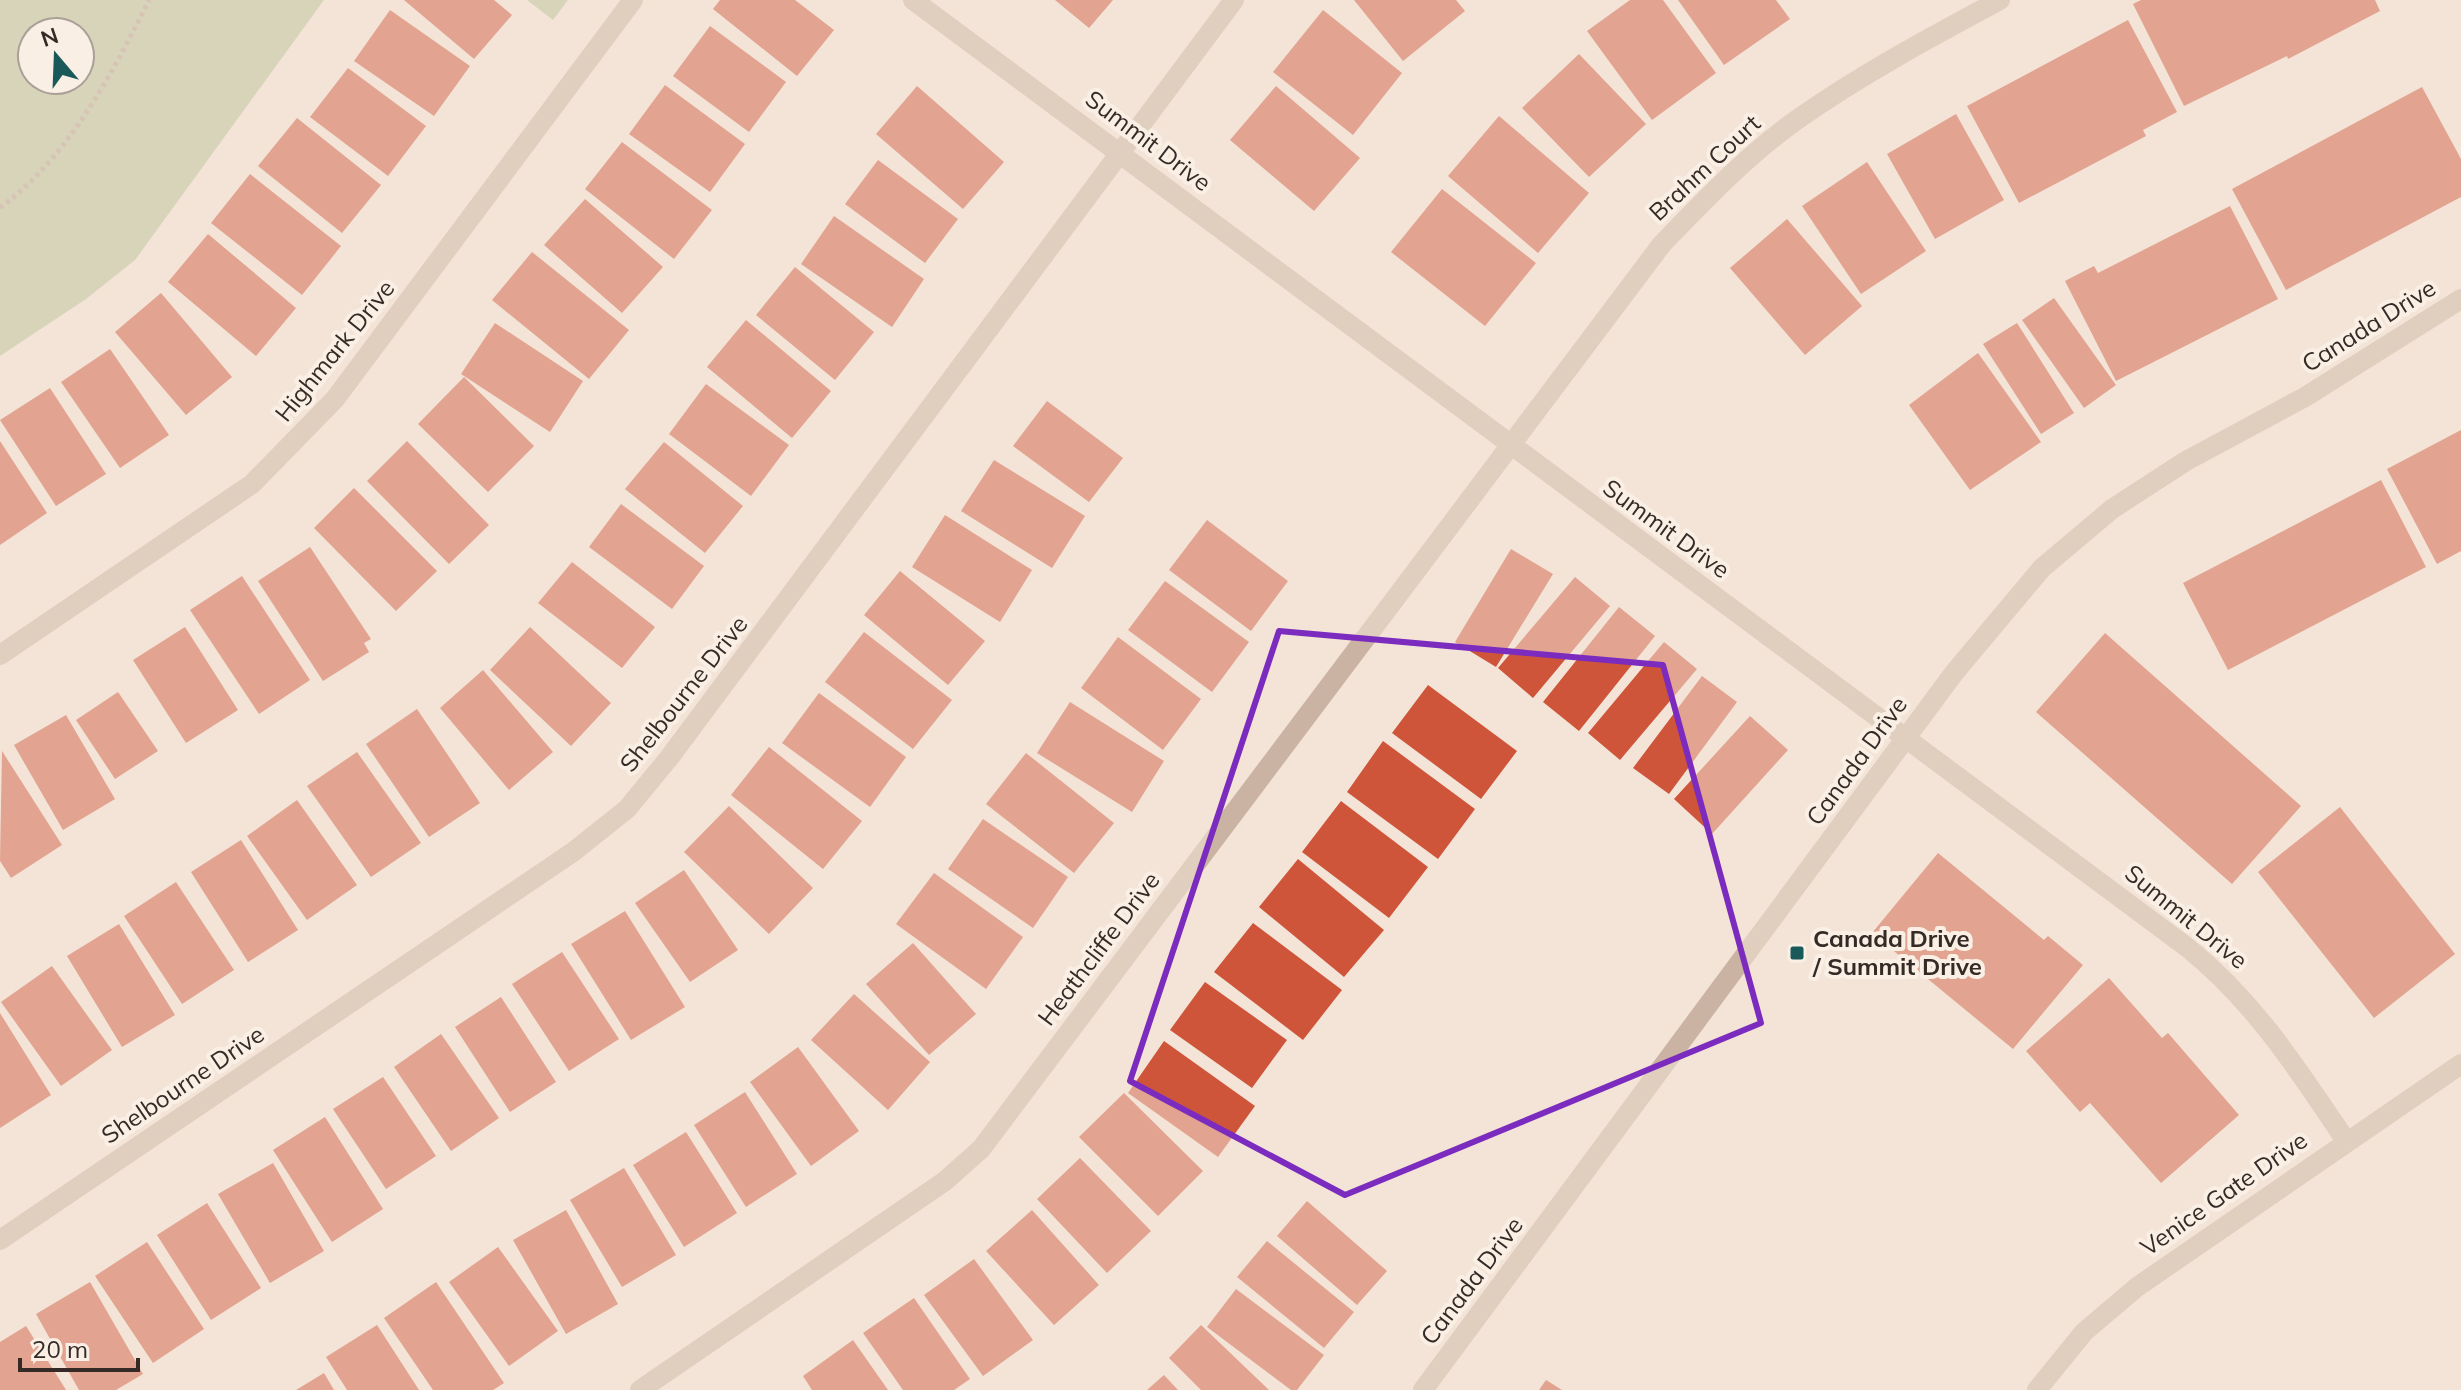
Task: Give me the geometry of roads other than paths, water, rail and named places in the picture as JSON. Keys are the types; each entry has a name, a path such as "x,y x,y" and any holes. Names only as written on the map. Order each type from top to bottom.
{"street":[{"name":"Highmark Drive","path":"0,655 252,484 280,459 335,399 633,0"},
{"name":"Summit Drive","path":"913,0 1121,151 1509,445 2220,973 2276,1037 2346,1141"},
{"name":"Shelbourne Drive","path":"0,1240 573,852 627,809 798,589 1234,0"},
{"name":"Brahm Court","path":"1509,445 1662,244 1742,164 1797,120 1872,70 2000,0"},
{"name":"Canada Drive","path":"1423,1390 2011,601 2074,539 2151,484 2305,397 2461,299"},
{"name":"Heathcliffe Drive","path":"640,1390 945,1181 981,1149 1509,445"},
{"name":"Venice Gate Drive","path":"2037,1390 2084,1332 2137,1287 2461,1064"}],"place":[{"name":"Canada Drive / Summit Drive","path":"1797,953"}]}
